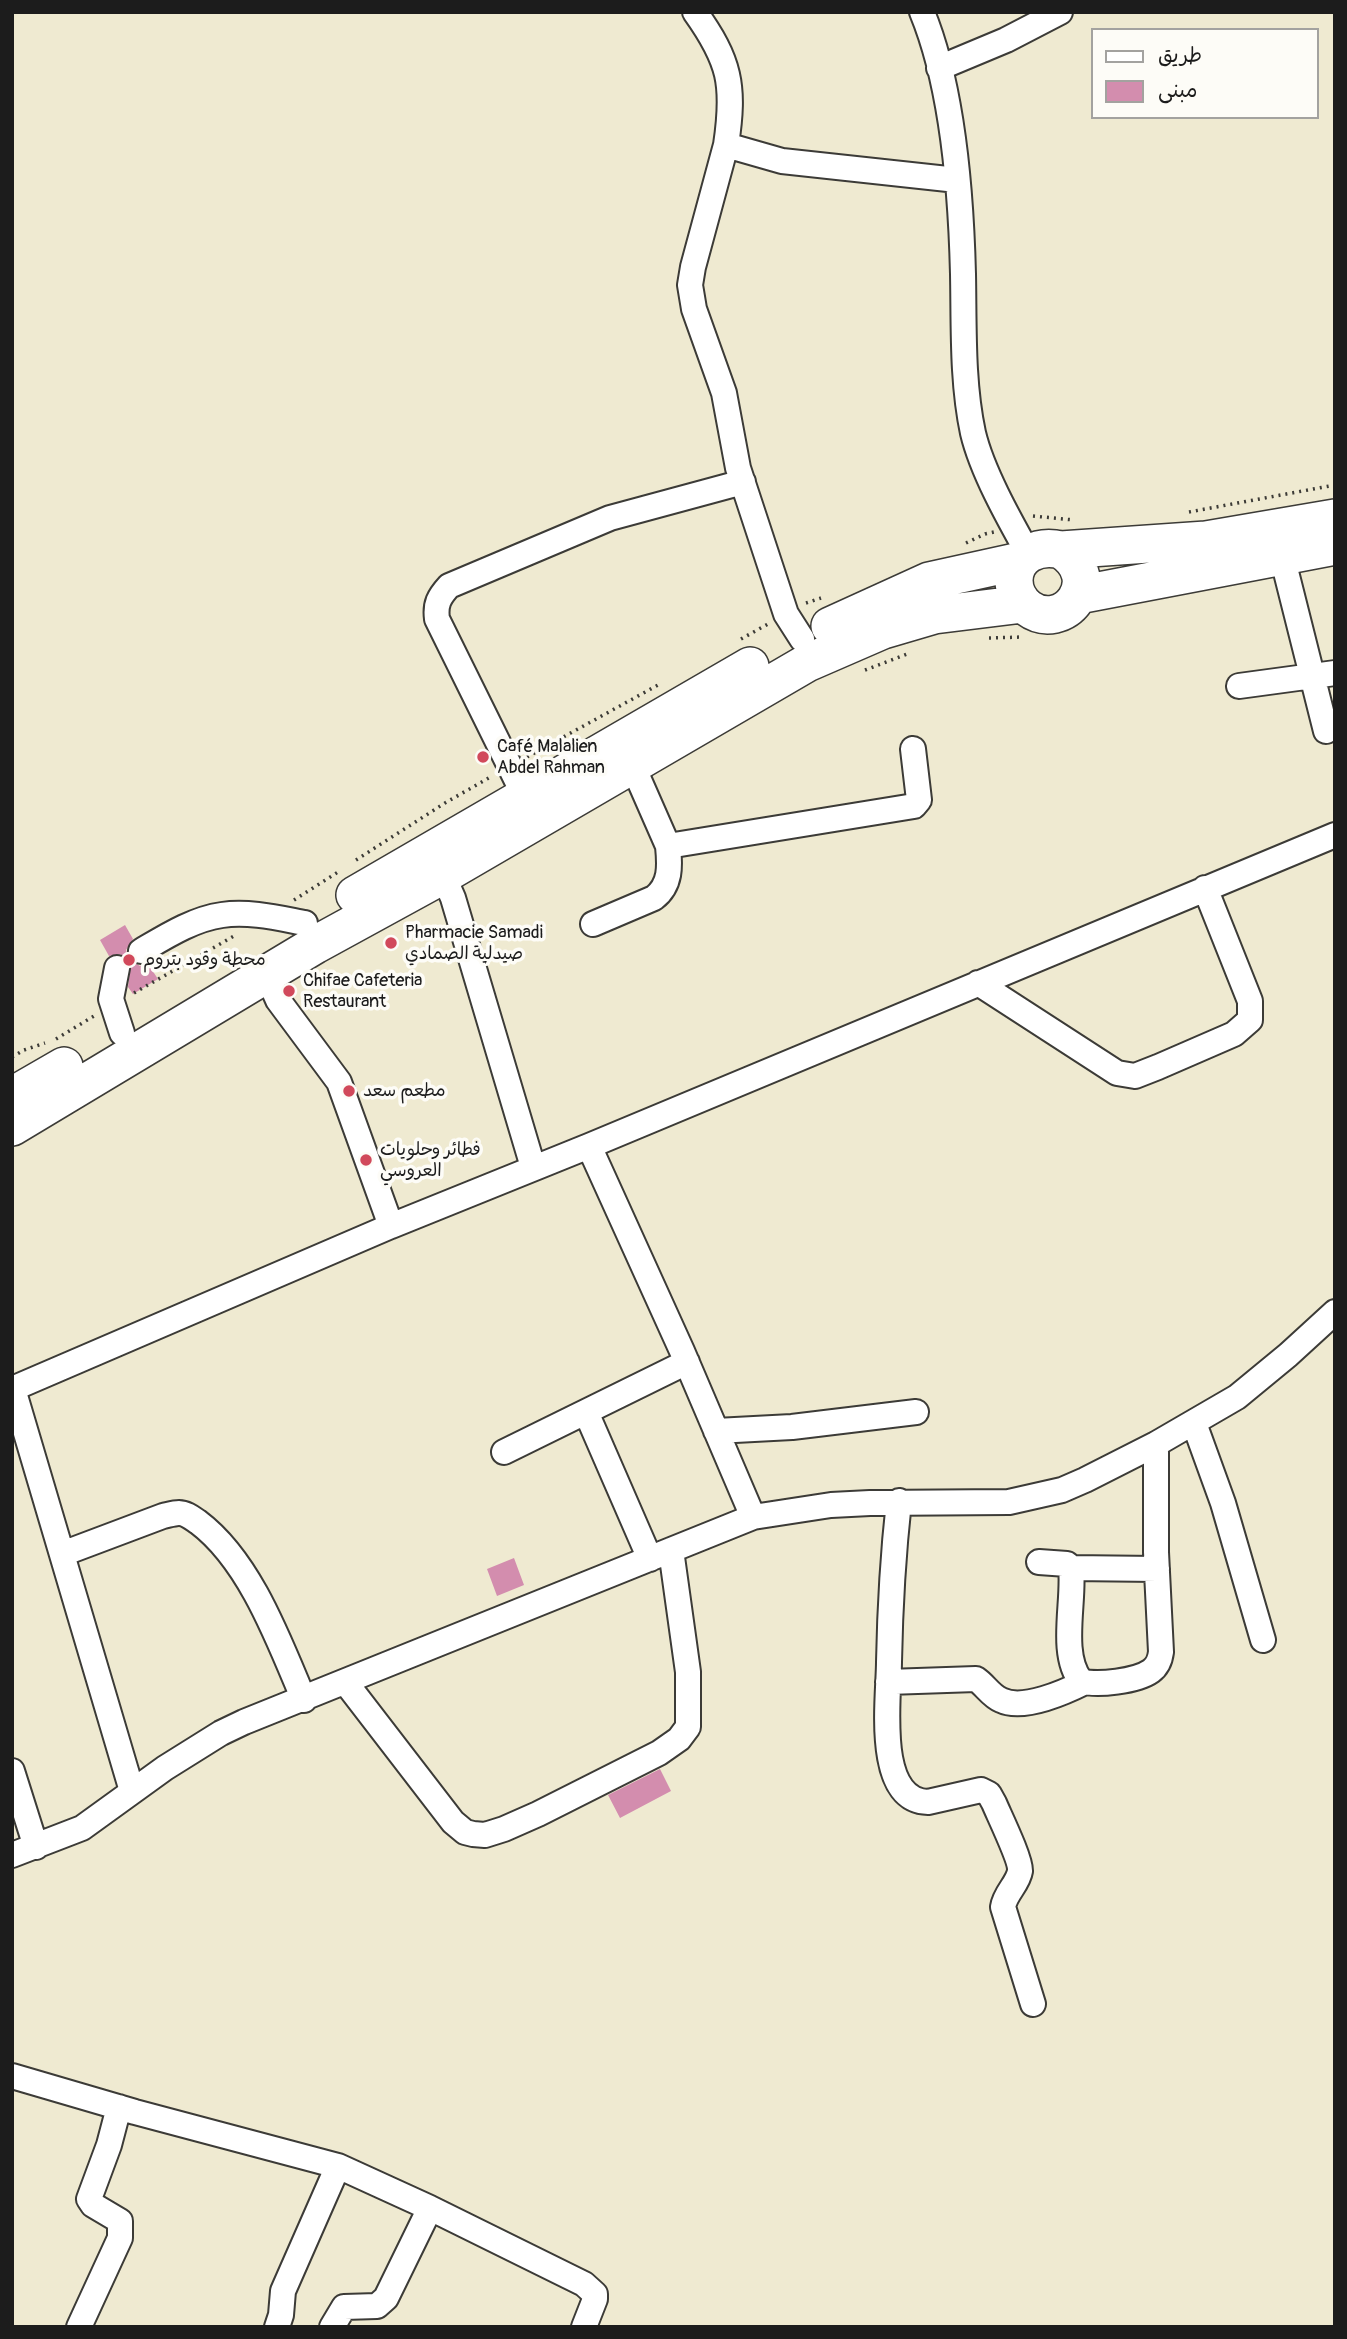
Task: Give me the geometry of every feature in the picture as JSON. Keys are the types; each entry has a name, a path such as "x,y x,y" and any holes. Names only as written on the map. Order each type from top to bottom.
{"highway":[{"path":"12,1096 746,668 802,639 929,581 1036,555 1206,540 1335,518"},
{"path":"1079,595 1335,546"},
{"path":"1036,555 1077,564 1081,585 1079,595 1063,611 1053,614 1032,611 1023,604 1017,594 1015,572 1036,555"},
{"path":"12,1127 267,973 443,875 748,695 849,643 883,630 934,615 1023,604"}],"street":[{"path":"695,12 723,55 731,88 726,145 690,285 694,309 724,393 743,482 786,614 802,639"},
{"path":"922,12 939,68 953,139 968,395 974,434 992,481 1036,555"},
{"path":"939,68 1006,40 1060,12"},
{"path":"726,145 782,160 957,180"},
{"path":"525,797 437,619 435,607 439,596 449,586 610,518 743,482"},
{"path":"1282,556 1323,675 1326,731"},
{"path":"1239,686 1323,675"},
{"path":"668,846 914,806 919,800 914,749"},
{"path":"593,924 654,898 662,892 669,873 668,846 632,764"},
{"path":"132,1791 13,1389 391,1226 1335,835"},
{"path":"443,875 453,898 533,1167"},
{"path":"978,983 1117,1073 1135,1076 1158,1068 1234,1034 1250,1020 1251,1001 1205,888"},
{"path":"141,951 187,926 219,915 251,915 305,923"},
{"path":"117,968 111,999 122,1033"},
{"path":"267,973 278,1000 339,1082 391,1226"},
{"path":"589,1146 687,1362 753,1517"},
{"path":"12,1855 82,1828 132,1791 221,1733 753,1517 831,1505 899,1501 1009,1502 1062,1490 1194,1423 1252,1385 1335,1312"},
{"path":"504,1452 687,1362"},
{"path":"346,1683 453,1822 465,1832 473,1834 485,1835 538,1814 659,1753 679,1739 688,1727 688,1672 682,1617 661,1554 586,1412"},
{"path":"716,1431 792,1427 916,1412"},
{"path":"1194,1423 1234,1538 1263,1640"},
{"path":"1071,1568 1069,1615 1072,1658 1077,1676 1085,1682 1099,1684 1139,1677 1151,1671 1159,1663 1161,1652 1156,1444"},
{"path":"899,1501 891,1580 888,1682 887,1739 894,1771 905,1793 913,1799 928,1802 981,1790 989,1794 1020,1865 1017,1879 1004,1899 1003,1907 1033,2004"},
{"path":"62,1553 163,1516 180,1513 190,1517 220,1540 245,1576 277,1636 304,1700"},
{"path":"1039,1562 1067,1564 1071,1568 1157,1569"},
{"path":"888,1682 976,1679 997,1699 1007,1703 1051,1696 1085,1682"},
{"path":"12,1771 36,1847"},
{"path":"12,2076 338,2166 430,2208 590,2288 595,2299 584,2327"},
{"path":"87,2324 122,2230 120,2221 93,2205 89,2199 109,2145 119,2107"},
{"path":"277,2327 283,2291 338,2166"},
{"path":"332,2327 344,2307 377,2306 386,2298 430,2208"}],"building":[{"name":"محطة وقود بتروم","path":"125,925 133,939 126,950 129,959 140,966 148,964 158,979 133,994 128,987 131,963 120,954 109,956 100,940"},
{"path":"514,1558 524,1585 497,1596 487,1569"},
{"path":"660,1769 671,1791 620,1818 608,1795"}],"place":[{"name":"Café Malalien Abdel Rahman","path":"483,757"},
{"name":"Pharmacie Samadi صيدلية الصمادي","path":"391,943"},
{"name":"محطة وقود بتروم","path":"129,960"},
{"name":"Chifae Cafeteria Restaurant","path":"289,991"},
{"name":"مطعم سعد","path":"349,1091"},
{"name":"فطائر وحلويات العروسي","path":"366,1160"}]}
